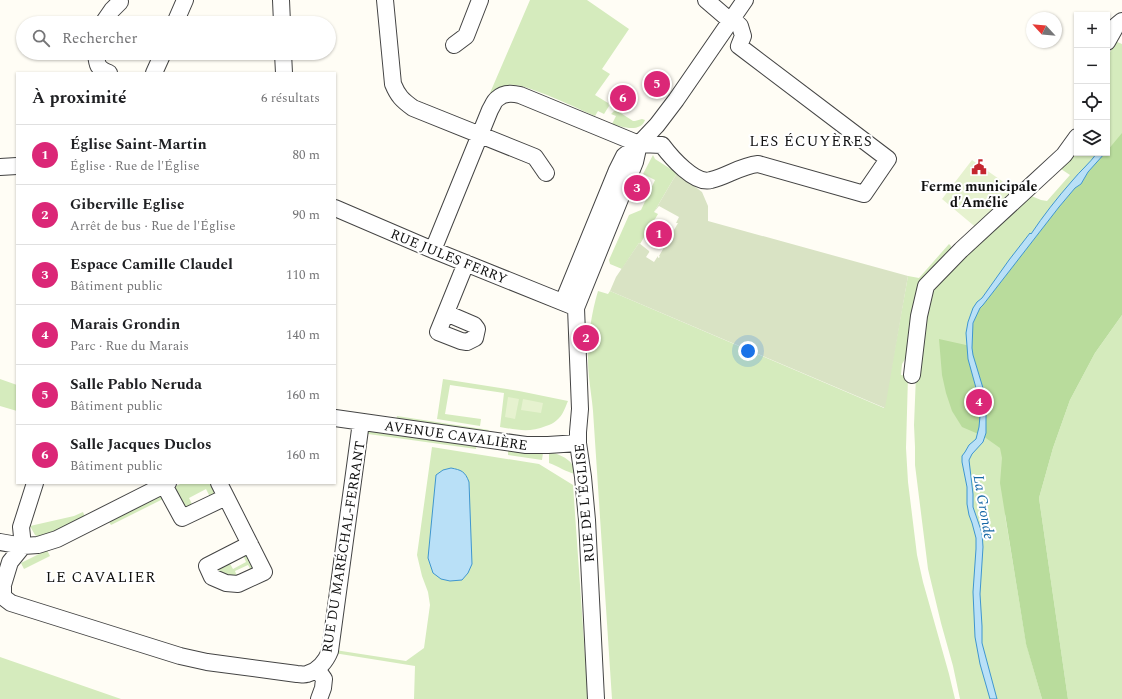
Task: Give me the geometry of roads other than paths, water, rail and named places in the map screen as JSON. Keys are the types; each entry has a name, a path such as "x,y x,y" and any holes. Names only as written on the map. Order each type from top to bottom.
{"street":[{"path":"178,16 185,0"},
{"path":"281,0 282,16"},
{"path":"385,0 393,84 398,95 403,101 414,108 535,158 546,173"},
{"path":"454,45 466,36 480,0"},
{"path":"433,250 490,110 497,99 512,93 639,144 662,146 669,155 693,176 702,180 710,181 748,165 758,164 864,194 888,159 739,46 743,36 740,26 727,18 706,0"},
{"name":"RUE DE L'ÉGLISE","path":"596,699 586,520 583,478 578,443 580,409 569,305 617,170 624,156 639,144 657,125 745,0"},
{"path":"108,16 120,2"},
{"path":"1110,37 1116,26 1122,22"},
{"path":"97,60 97,64 102,70 107,72"},
{"path":"154,72 160,60"},
{"path":"283,60 284,72"},
{"path":"912,375 919,316 926,286 961,250 1064,155 1074,140"},
{"path":"0,167 16,166"},
{"name":"RUE JULES FERRY","path":"336,208 433,250 569,305"},
{"path":"446,313 466,263"},
{"name":"AVENUE CAVALIÈRE","path":"336,418 526,445 578,443"},
{"name":"RUE DU MARÉCHAL-FERRANT","path":"23,546 10,562 3,585 3,597 11,603 180,656 207,662 307,674 317,669 327,659 330,651 361,422"},
{"path":"23,546 21,527 35,484"},
{"path":"0,542 23,546 38,545 57,539 165,484 182,518 222,490 250,544"},
{"name":"RUE DU MARÉCHAL-FERRANT","path":"317,669 324,678 323,688 319,699"}],"water":[{"path":"1094,156 1102,156 1088,172 1081,184 1075,188 1059,207 980,308 973,323 972,348 983,388 986,406 986,433 983,442 972,454 969,460 973,507 982,533 983,547 980,594 982,643 997,699 990,699 980,664 975,637 973,592 976,538 969,515 967,504 967,487 962,462 962,456 969,445 976,439 980,416 976,388 968,359 966,333 968,322 977,302 982,298 1009,260 1061,194"},
{"path":"451,468 457,469 466,475 469,482 472,564 468,573 462,580 450,581 441,579 433,573 428,558 436,475 443,470"}],"place":[{"name":"Salle Pablo Neruda","path":"657,84"},
{"name":"Salle Jacques Duclos","path":"623,98"},
{"name":"Ferme municipale d'Amélie","path":"979,167"},
{"name":"Espace Camille Claudel","path":"637,188"},
{"name":"Église Saint-Martin","path":"659,234"},
{"name":"Giberville Eglise","path":"586,338"},
{"name":"Marais Grondin","path":"979,402"}],"district":[{"name":"LES ÉCUYÈRES","path":"811,141"},
{"name":"LE CAVALIER","path":"101,577"}],"water label":[{"name":"La Gronde","path":"984,507"}]}
